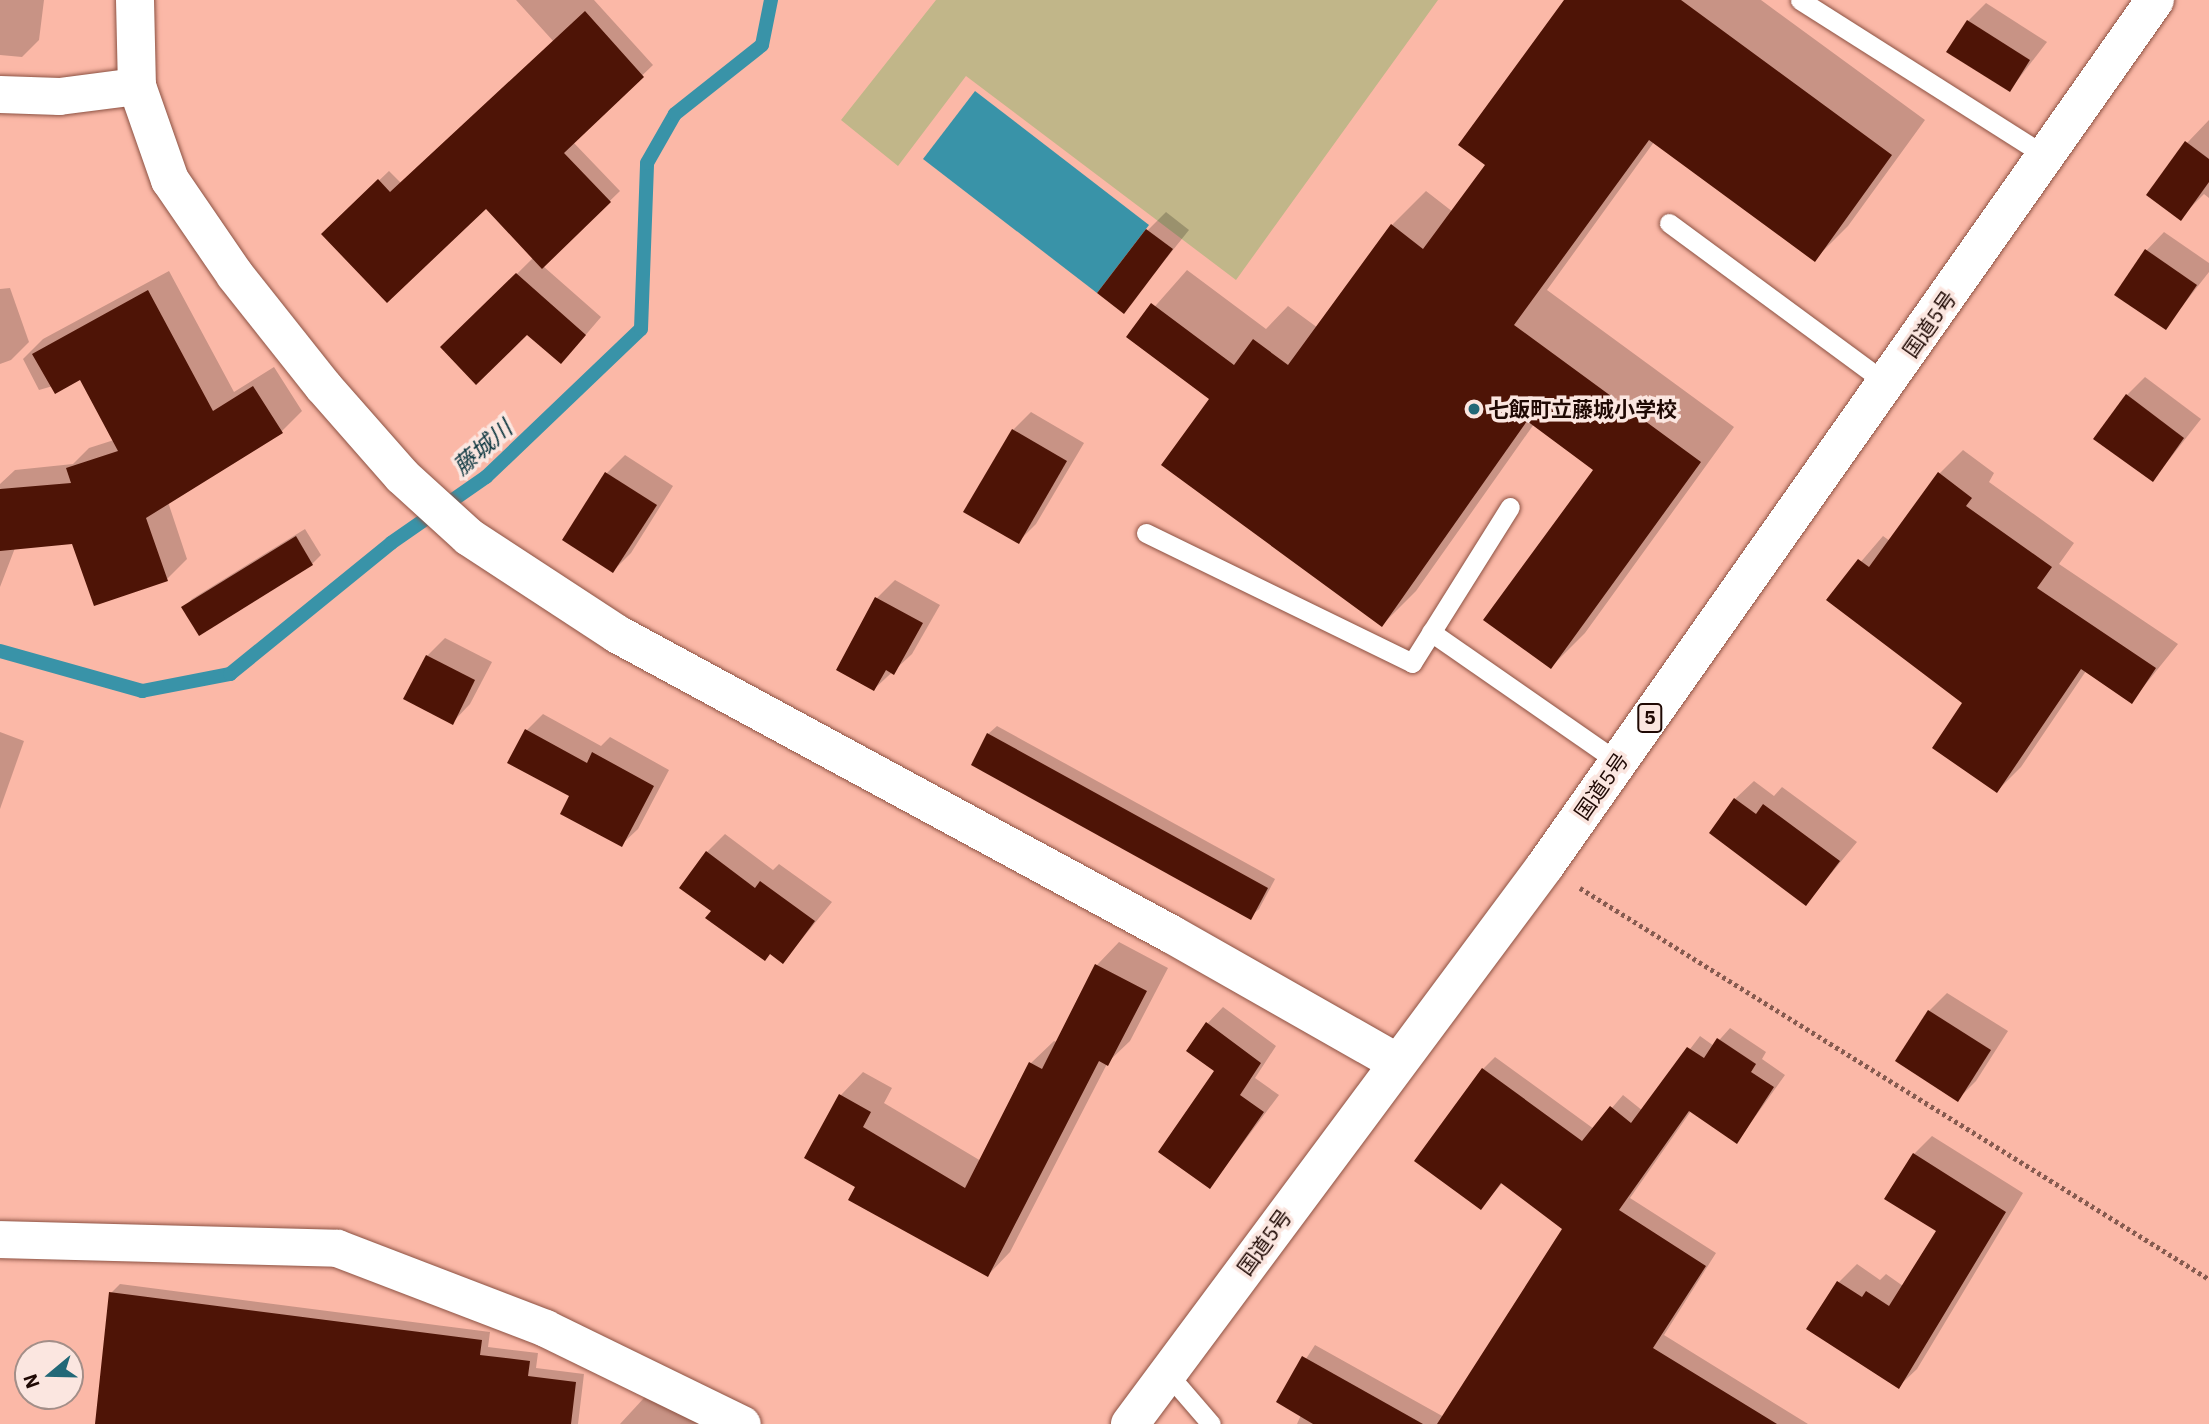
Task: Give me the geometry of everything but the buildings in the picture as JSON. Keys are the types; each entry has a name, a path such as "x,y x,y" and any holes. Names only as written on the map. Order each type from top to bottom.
{"main road":[{"path":"135,0 137,86 170,180 243,285 323,386 402,476 469,537 617,634 1171,934 1396,1062"},
{"name":"国道5号","path":"1129,1424 1396,1062 1545,866 2155,0"}],"street":[{"path":"0,94 59,96 137,86"},
{"path":"0,1239 337,1248 545,1328 743,1424"}],"lane":[{"path":"1800,0 2046,156"},
{"path":"1668,223 1887,384"},
{"path":"1146,533 1412,663 1510,507"},
{"path":"1431,632 1618,762"},
{"path":"1167,1373 1211,1424"}],"path":[{"path":"1545,866 2209,1279"}],"shaded area":[{"path":"936,0 1438,0 1236,280 966,76 898,166 841,120"}],"water":[{"path":"975,91 1149,225 1097,293 923,159"}],"waterway":[{"name":"藤城川","path":"0,651 142,691 230,674 391,543 486,477 641,329 647,163 675,114 762,45 771,0"}],"place":[{"name":"七飯町立藤城小学校","path":"1474,409"}]}
